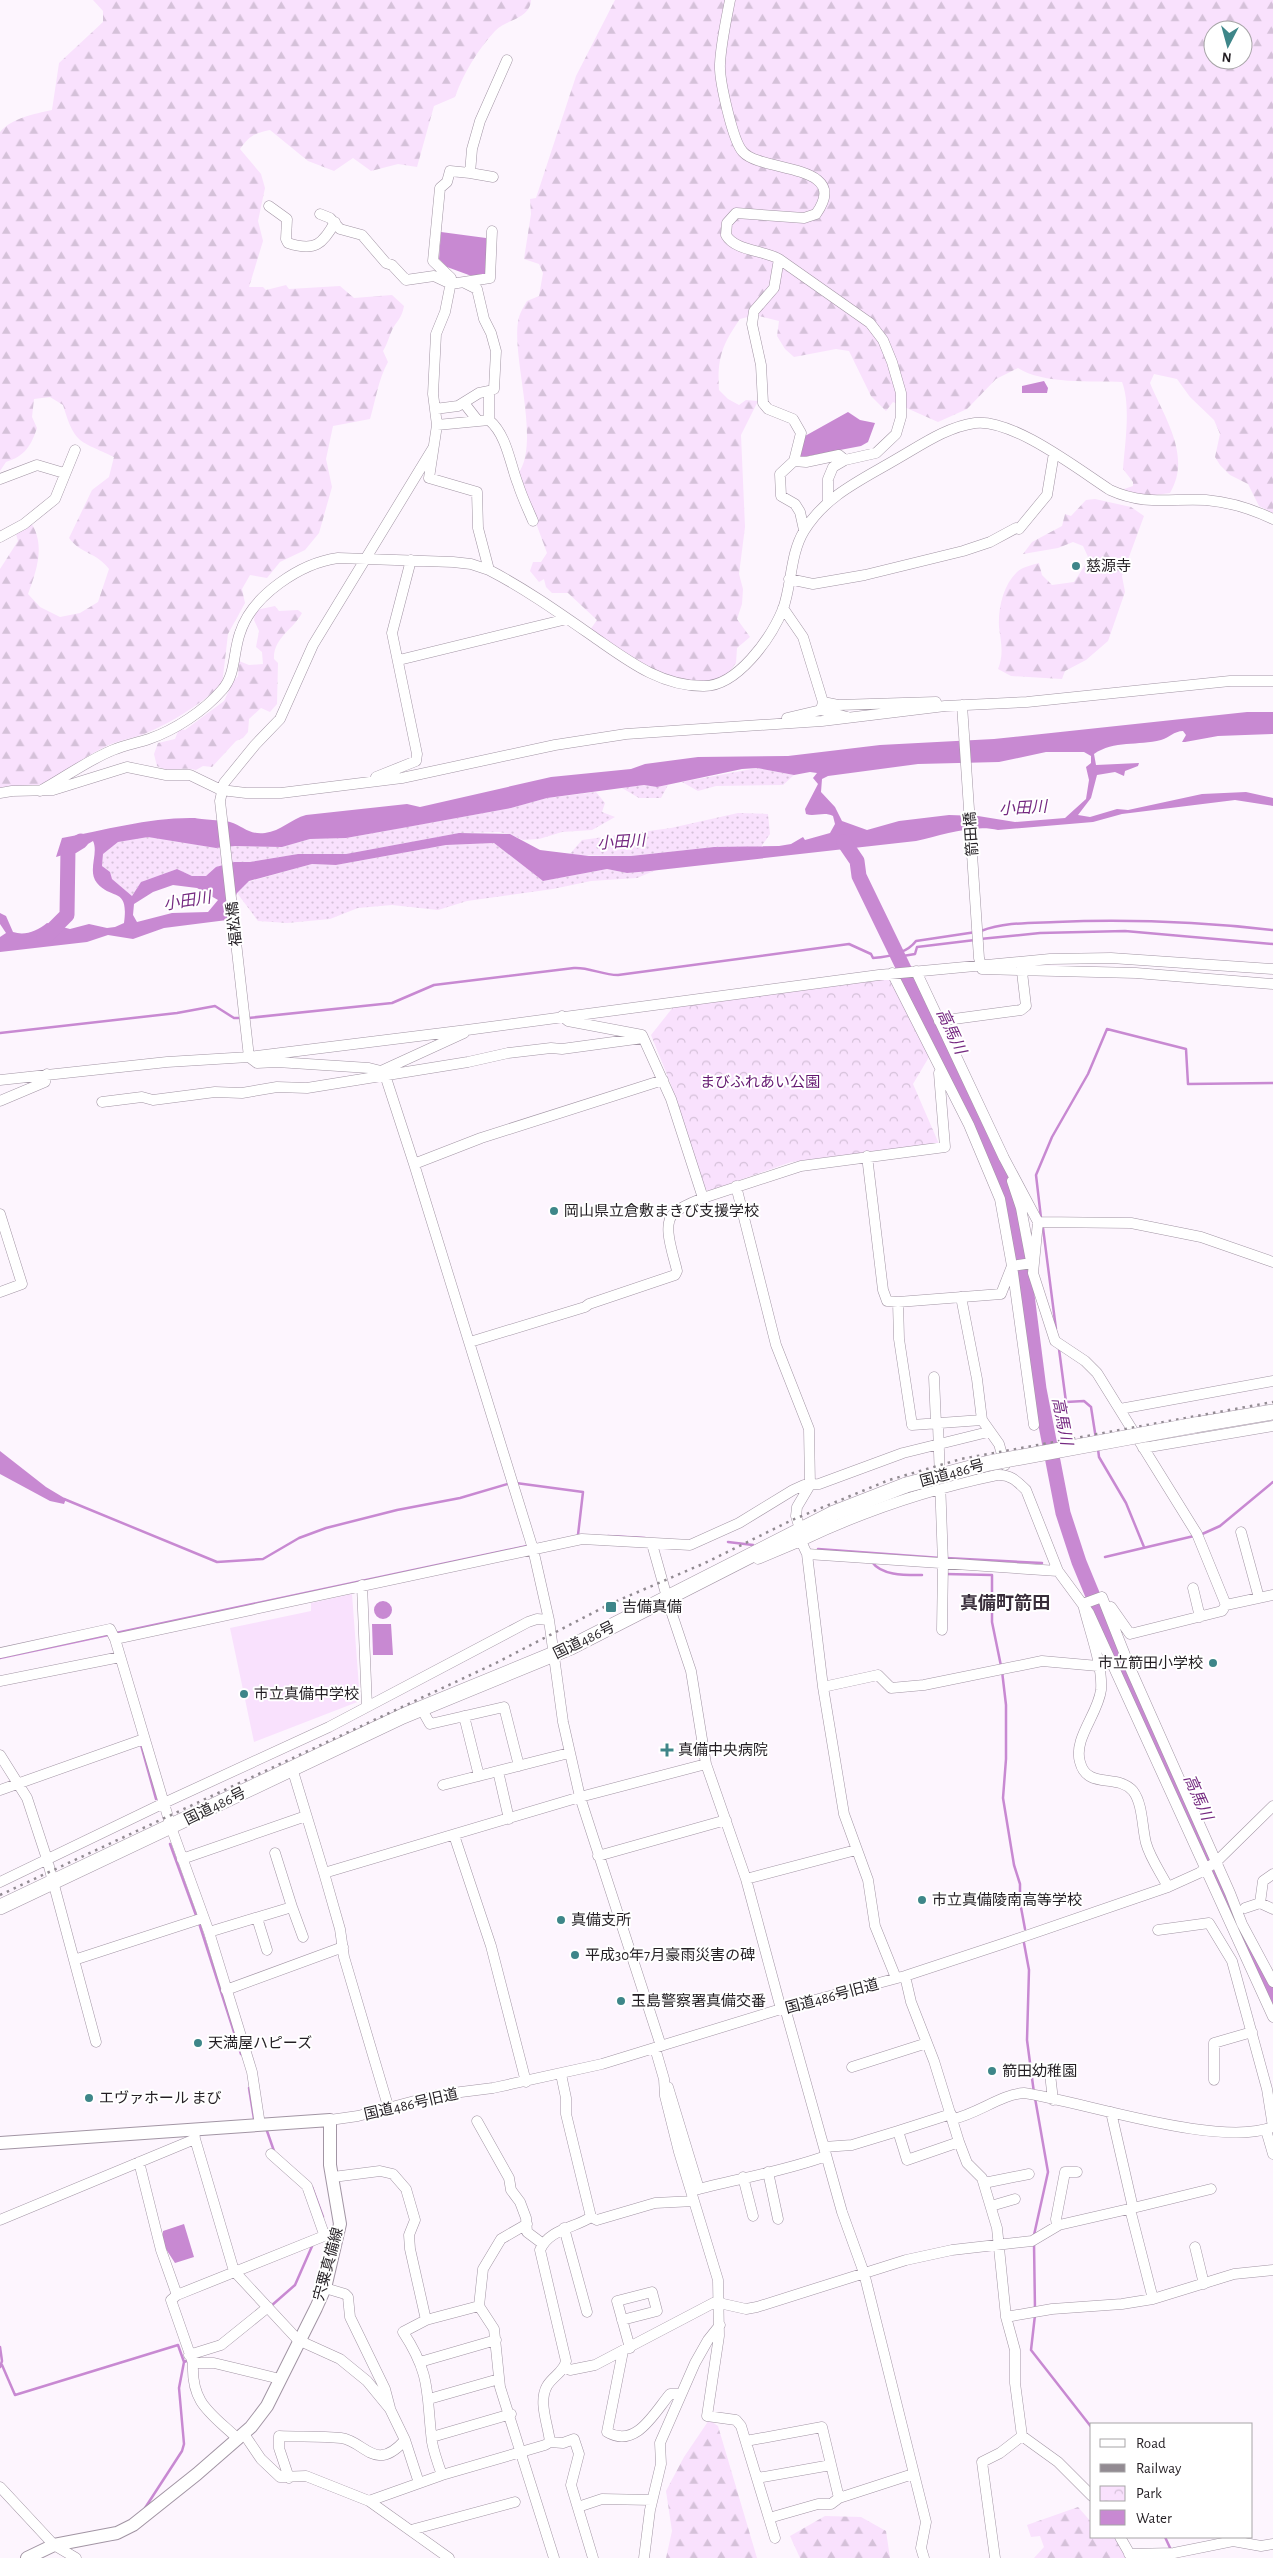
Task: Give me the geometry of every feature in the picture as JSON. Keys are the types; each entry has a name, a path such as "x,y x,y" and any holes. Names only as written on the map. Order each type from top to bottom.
{"highway":[{"name":"国道486号","path":"0,1907 171,1828 292,1768 421,1708 552,1655 667,1599 735,1562 801,1535 861,1502 906,1485 990,1463 1273,1412"}],"main road":[{"path":"0,2143 194,2135 260,2125 330,2120"},
{"name":"宍粟真備線","path":"27,2558 54,2545 117,2533 133,2525 241,2437 267,2406 325,2288 339,2230 340,2215 329,2148 330,2120"}],"street":[{"path":"730,0 719,67 737,143 749,158 816,177 822,191 820,208 816,214 804,218 742,212 730,217 725,228 729,240 735,245 769,254 779,259 863,316 878,332 892,362 902,408 896,434 876,453 845,460 833,467 829,472 828,501"},
{"path":"470,173 472,149 480,121 506,60"},
{"path":"489,570 478,528 477,492 429,478 437,425 433,394 436,334 445,312 451,284 451,278 433,261 440,188 447,182 450,171 493,177"},
{"path":"269,206 287,218 286,239 292,245 319,244 324,241 335,222"},
{"path":"320,214 335,222 340,229 362,235 386,263 392,265 406,280 434,276 451,284 490,278 492,231"},
{"path":"779,259 774,288 754,312 752,324 761,365 763,403 768,409 793,419 802,432 794,462 780,474 780,491 784,500 795,504 798,508 804,530"},
{"path":"435,409 458,406 479,393 494,389 496,351 491,333 484,319 477,289 464,282"},
{"path":"490,391 489,420 502,437 518,485 533,521"},
{"path":"464,403 478,421"},
{"path":"437,425 489,420"},
{"path":"40,791 112,750 164,733 197,712 215,697 229,680 240,633 249,613 267,594 291,576 315,562 324,560 411,560 471,564 489,570 649,674 687,685 710,686 729,680 744,667 762,644 783,608 789,579 804,530 828,501 950,430 977,422 1012,429 1110,490 1127,498 1150,501 1206,500 1230,504 1273,519"},
{"path":"221,790 254,745 280,719 313,646 433,448"},
{"path":"0,536 24,524 54,499 75,450"},
{"path":"789,579 813,584 851,578 963,551 1019,529 1047,494 1054,454"},
{"path":"794,462 806,462 839,455 845,460"},
{"path":"0,480 37,465 64,473"},
{"path":"366,784 416,761 417,754 392,633 411,560"},
{"path":"783,608 803,637 822,706 848,718"},
{"path":"399,660 567,619"},
{"path":"0,793 52,790 127,767 166,775 190,775 221,790 246,793 282,792 366,784 607,737 680,729 848,718 944,706 962,707 1026,702 1230,681 1273,681"},
{"path":"771,724 822,706 936,702 944,706"},
{"name":"箭田橋","path":"962,707 980,962"},
{"name":"福松橋","path":"221,790 220,801 249,1052"},
{"path":"0,1080 466,1030 980,962 1111,958 1273,970"},
{"path":"980,962 986,971 1136,973 1273,984"},
{"path":"915,971 1004,1158 1038,1222 1031,1266"},
{"path":"939,1021 1021,1010 1026,1006 1022,972"},
{"path":"896,973 969,1125 1000,1200 1014,1266 1034,1425"},
{"path":"562,1016 568,1021 642,1035 663,1080 702,1198"},
{"path":"249,1052 257,1063 278,1062 369,1068 383,1073 464,1034 466,1030"},
{"path":"102,1102 142,1097 153,1100 216,1092 242,1093 277,1087 307,1088 383,1073 468,1062 508,1053 551,1048 562,1049 644,1038"},
{"path":"470,1342 585,1307 588,1304 675,1275 677,1271 668,1227 670,1217 675,1212 702,1198 793,1168 867,1156 945,1147 940,1064"},
{"path":"383,1073 414,1164 532,1546 549,1620 552,1655 569,1753 580,1797 658,2047 665,2096 718,2280 720,2325 707,2416 736,2420 746,2441 775,2538"},
{"path":"0,1101 45,1082 47,1074"},
{"path":"414,1164 481,1138 663,1080"},
{"path":"867,1156 883,1290 887,1301 898,1302 1001,1294 1014,1266"},
{"path":"1004,1158 1021,1208 1031,1266 1055,1341 1085,1361 1097,1373 1198,1536 1226,1605"},
{"path":"736,1186 776,1346 809,1429 810,1485 797,1507 796,1516 807,1554 823,1687 844,1814 868,1880 875,1926 900,1977 927,2043 952,2117 958,2142 967,2164 984,2183 991,2206 1000,2245 1006,2317 1015,2350 1015,2383 1022,2436 1058,2462 1090,2494"},
{"path":"0,1214 22,1284 0,1292"},
{"path":"1038,1222 1131,1223 1201,1237 1273,1262"},
{"path":"1014,1266 1031,1266"},
{"path":"962,1297 977,1379 982,1420 988,1432 999,1444 1005,1474"},
{"path":"898,1302 899,1339 912,1426 982,1420"},
{"path":"934,1377 939,1444 942,1630"},
{"path":"1120,1409 1273,1381"},
{"path":"1143,1448 1273,1426"},
{"path":"114,1636 362,1585 532,1546 582,1539 690,1545 739,1523 793,1490 819,1484 903,1453 988,1432"},
{"path":"801,1535 940,1489 1005,1474 1026,1490 1058,1571 1085,1603 1212,1865 1230,1893 1242,1924 1272,1978"},
{"path":"1241,1532 1259,1598"},
{"path":"652,1544 667,1599 691,1671 706,1764 746,1879 842,2212 864,2272 926,2522 921,2548 924,2558"},
{"path":"807,1554 942,1566 1058,1571"},
{"path":"362,1585 367,1707"},
{"path":"1193,1588 1200,1616"},
{"path":"1100,1597 1130,1634 1222,1611 1226,1605 1273,1595"},
{"path":"1085,1603 1100,1597"},
{"path":"1100,1597 1132,1670 1273,2016"},
{"path":"1085,1603 1098,1666 1101,1691 1094,1716 1080,1745 1079,1760 1087,1775 1094,1780 1120,1784 1132,1790 1137,1802 1146,1845 1168,1887"},
{"path":"0,1882 164,1803 329,1727 528,1622 537,1619 549,1620"},
{"path":"0,1653 110,1629 114,1636 117,1657 171,1828 200,1919 208,1932 252,2072 260,2125"},
{"path":"0,1681 117,1657"},
{"path":"823,1687 878,1676 891,1688 924,1685 1042,1661 1098,1666"},
{"path":"421,1708 430,1724 504,1707 519,1766"},
{"path":"464,1716 479,1776"},
{"path":"0,1790 17,1786 144,1739"},
{"path":"443,1785 569,1753"},
{"path":"0,1755 17,1786 27,1798 47,1859 96,2042"},
{"path":"324,1873 580,1797 706,1764"},
{"path":"292,1768 324,1873 388,2106"},
{"path":"498,1771 509,1819"},
{"name":"国道486号旧道","path":"330,2120 358,2116 388,2106 442,2094 526,2082 602,2064 783,2009 900,1977 1168,1887 1212,1865 1273,1806"},
{"path":"182,1859 306,1816"},
{"path":"598,1856 726,1820"},
{"path":"454,1835 492,1946 526,2082"},
{"path":"746,1879 856,1850"},
{"path":"275,1853 303,1936"},
{"path":"1260,1903 1263,1881 1273,1874"},
{"path":"1230,1893 1245,1908 1246,1921 1242,1924"},
{"path":"1245,1908 1260,1903 1273,1910"},
{"path":"208,1932 292,1907"},
{"path":"257,1918 267,1950"},
{"path":"74,1960 200,1919"},
{"path":"561,2074 566,2098 566,2114 591,2216 597,2220 694,2193 743,2177 798,2166 825,2152 992,2105 1017,2093 1199,2128 1244,2132 1266,2130 1273,2127 1267,2089 1232,1961 1209,1923 1158,1930"},
{"path":"226,1990 343,1947"},
{"path":"1214,2080 1214,2043 1252,2032"},
{"path":"852,2067 927,2043"},
{"path":"1050,2074 1053,2100"},
{"path":"1111,2112 1153,2299"},
{"path":"477,2121 509,2178 511,2190 520,2202 527,2224 527,2232 543,2244"},
{"path":"1266,2130 1273,2154"},
{"path":"898,2131 907,2160 958,2142"},
{"path":"0,2220 138,2162 194,2135 234,2271 298,2340 340,2359 352,2367 390,2409"},
{"path":"271,2154 307,2186 324,2234"},
{"path":"138,2162 161,2250 177,2295"},
{"path":"333,2177 380,2171 393,2174 406,2189 415,2220 409,2235 410,2249 426,2320"},
{"path":"768,2172 778,2219"},
{"path":"1057,2226 1056,2219 1065,2172 1077,2172"},
{"path":"984,2183 1029,2174"},
{"path":"743,2177 753,2216"},
{"path":"565,2367 570,2370 595,2365 719,2302 746,2309 757,2307 864,2272 952,2250 1035,2240 1057,2226 1211,2189"},
{"path":"991,2206 1015,2199"},
{"path":"550,2442 544,2410 544,2395 547,2386 565,2367 566,2361 541,2256 543,2244 564,2228 591,2216"},
{"path":"527,2224 501,2239 483,2269 479,2306 494,2329 499,2379 523,2452 554,2558"},
{"path":"564,2228 587,2312"},
{"path":"339,2230 324,2234 234,2271 177,2295 171,2300 191,2359 192,2382 196,2395 211,2414 241,2437 272,2471 280,2477 306,2476 370,2501 449,2558"},
{"path":"1195,2247 1204,2284"},
{"path":"1006,2317 1153,2299 1234,2274 1273,2270"},
{"path":"325,2288 345,2294 348,2297 350,2317 385,2389 390,2409 405,2440 419,2483"},
{"path":"442,2475 432,2438 429,2398 420,2362 403,2332 426,2320 479,2306"},
{"path":"191,2359 221,2345 268,2307"},
{"path":"622,2320 626,2350 607,2432 620,2438 629,2437 640,2429 670,2394 680,2394"},
{"path":"644,2558 652,2500 660,2464 660,2443 680,2394 708,2340 720,2325"},
{"path":"420,2362 496,2340"},
{"path":"191,2359 280,2379"},
{"path":"429,2398 499,2379"},
{"path":"432,2438 511,2414"},
{"path":"746,2441 822,2427 839,2498"},
{"path":"289,2478 279,2448 278,2436 342,2438 370,2454 383,2454 397,2449 405,2440"},
{"path":"994,2558 982,2462 1000,2453 1022,2436"},
{"path":"370,2501 442,2475 523,2452 550,2442 563,2443 574,2439 579,2454 571,2485 593,2558"},
{"path":"758,2478 831,2465"},
{"path":"769,2518 818,2504 832,2504 839,2498 913,2474"},
{"path":"0,2487 54,2545 76,2558"},
{"path":"578,2507 602,2499 652,2500"},
{"path":"411,2530 515,2502"},
{"path":"1121,2538 1131,2556 1172,2553 1234,2541 1254,2546 1273,2544"}],"green space":[{"path":"93,0 531,0 527,11 500,27 482,46 467,70 455,97 434,106 417,167 398,164 371,171 353,158 334,171 308,161 270,130 253,136 240,149 261,174 265,188 258,221 263,241 249,287 263,287 266,290 286,285 289,289 340,286 354,298 392,295 404,306 401,316 393,328 383,351 388,362 379,383 370,419 333,426 326,459 332,487 319,533 305,550 280,562 267,578 250,575 242,589 245,603 228,634 222,685 176,718 144,734 111,744 96,751 46,782 32,787 17,789 0,788 0,569 18,541 16,534 31,523 36,531 39,549 38,558 28,594 40,607 60,617 80,613 98,602 109,569 99,559 79,547 69,538 92,490 109,477 114,457 86,444 75,435 63,405 50,397 34,399 32,417 37,428 32,440 23,453 13,460 6,462 0,471 0,132 17,120 52,110 59,63 103,22 103,11"},
{"path":"615,0 1273,0 1273,513 1259,506 1248,484 1230,475 1220,465 1215,457 1220,434 1214,420 1190,397 1177,379 1154,374 1150,383 1174,437 1178,465 1176,479 1170,493 1140,495 1124,489 1133,486 1133,482 1123,469 1127,413 1125,391 1122,382 1054,379 1040,377 1018,368 996,379 967,409 938,422 893,402 886,411 871,396 849,351 836,349 794,357 785,349 777,336 779,321 755,315 740,319 725,344 719,369 719,390 728,399 739,405 746,400 758,401 741,435 745,527 739,574 743,589 742,604 737,619 750,637 737,648 736,663 726,676 710,682 690,680 655,672 590,630 597,620 568,593 552,593 546,587 544,579 539,582 530,571 533,562 541,562 547,553 518,474 524,460 527,443 527,422 517,338 520,314 527,301 539,296 543,273 539,264 524,259 531,214 530,199 536,198 576,76"},
{"path":"1095,499 1131,507 1144,516 1122,576 1125,592 1108,641 1086,660 1065,671 1062,679 1011,676 998,669 1001,654 999,613 1005,590 1012,577 1019,570 1039,563 1042,575 1052,585 1074,582 1089,559 1083,546 1073,542 1058,548 1023,554 1032,542 1062,526 1065,514 1071,516 1086,500"},
{"path":"275,606 279,611 298,610 302,613 280,640 275,652 274,659 278,663 277,704 270,712 261,708 249,719 248,732 243,738 236,741 212,767 203,766 196,770 167,769 157,766 154,754 158,743 175,739 179,729 185,730 224,701 238,676 239,661 249,665 263,664 262,652 256,647 259,631 254,620 256,610"},
{"path":"757,768 794,775 783,785 716,786 698,791 682,782"},
{"path":"644,785 657,787 668,785 661,798 639,798 622,788"},
{"path":"596,792 605,803 602,812 615,817 592,830 562,832 539,839 523,840 510,834 499,832 459,833 346,854 298,854 250,862 234,862 225,864 206,876 192,876 177,869 141,882 132,896 112,879 102,866 103,854 118,842 135,837 159,837 216,848 235,846 282,847 310,839 346,838 511,808 547,798"},
{"path":"738,813 768,814 770,834 761,847 714,847 631,856 569,855 582,840 671,828"},
{"path":"494,843 543,881 607,869 627,873 661,868 637,878 591,881 553,889 467,901 438,910 392,905 358,908 330,919 287,923 258,921 237,893 248,882 312,864 336,865 446,845"},
{"name":"まびふれあい公園","path":"890,979 929,1057 913,1084 939,1144 791,1162 708,1191 703,1187 670,1082 651,1035 674,1006"},
{"path":"352,1594 360,1701 254,1742 230,1628 311,1611 311,1603"},
{"path":"709,2420 718,2426 757,2558 666,2558 672,2531 666,2491 684,2457"},
{"path":"1078,2507 1090,2521 1090,2538 1118,2538 1129,2558 1034,2558 1044,2547 1040,2536 1031,2537 1027,2525"},
{"path":"825,2516 861,2517 886,2531 890,2558 800,2558 790,2536"}],"water":[{"path":"441,232 486,238 486,274 477,278 447,267 439,259"},
{"path":"1044,381 1048,388 1047,393 1022,393 1022,386"},
{"path":"848,412 860,420 875,423 868,442 861,446 798,458 805,436"},
{"path":"1247,712 1273,712 1273,734 1218,736 1182,742 1186,735 1183,731 1161,740 1118,745 1094,754 1096,765 1139,763 1138,766 1125,771 1124,776 1115,772 1097,775 1091,798 1078,815 1090,817 1117,809 1128,810 1202,794 1246,792 1273,798 1273,806 1235,800 1122,814 1093,822 998,830 978,828 916,841 650,871 627,873 607,869 543,881 494,843 446,845 336,865 312,864 249,881 237,893 227,920 164,928 133,939 108,935 87,942 0,952 0,937 6,933 0,924 0,913 6,916 13,932 17,933 31,932 47,923 70,929 89,924 107,928 124,923 125,911 122,899 108,892 94,878 95,851 93,841 76,851 56,857 62,838 128,825 178,818 228,822 250,831 265,833 276,830 306,815 407,804 420,807 551,777 631,769 645,764 698,757 788,756 880,745 994,739","holes":["1046,752 1084,752 1091,756 1091,763 1086,767 1089,780 1086,799 1065,818 1015,822 978,816 949,815 899,821 867,830 842,821 835,807 821,792 822,779 828,776 918,764 999,762","757,768 794,775 810,772 817,773 813,778 818,784 805,809 806,814 833,816 835,824 830,833 805,840 803,837 791,844 779,846 714,847 631,856 589,856 540,850 510,834 459,833 346,854 298,854 250,862 234,862 216,867 206,876 192,876 177,869 141,882 132,896 112,879 110,872 102,866 103,854 118,842 148,837 216,848 235,846 282,847 310,839 346,838 511,808 547,798 644,785 657,787 742,769","173,885 197,888 218,900 208,912 172,913 137,922 133,915 134,904 153,892"]},
{"path":"0,1451 46,1487 66,1499 64,1504 50,1501 0,1474"},
{"path":"383,1601 389,1604 392,1610 389,1616 383,1619 377,1616 374,1610 377,1604"},
{"path":"372,1624 391,1624 393,1655 373,1655"},
{"path":"184,2224 194,2257 175,2263 162,2243 163,2231"}],"waterway":[{"path":"44,938 67,915 68,849 81,841"},
{"name":"高馬川","path":"844,842 857,861 859,876 983,1132 1006,1186 1021,1248 1039,1389 1063,1513 1079,1562 1138,1705 1273,2002"},
{"path":"981,931 999,926 1018,924 1083,921 1192,923 1273,930"},
{"path":"980,939 1040,933 1125,931 1273,944"},
{"path":"248,1018 392,1003 434,985 574,968 618,975 849,944 871,954 873,958 891,955 908,949 916,941 976,932"},
{"path":"897,957 915,954 917,947 975,940"},
{"path":"0,1033 177,1013 215,1006 234,1018 243,1018"},
{"path":"1041,1218 1036,1175 1052,1137 1088,1074 1107,1029 1186,1049 1188,1084 1273,1083"},
{"path":"1043,1228 1056,1329"},
{"path":"1059,1349 1066,1402 1084,1401 1091,1407 1096,1439"},
{"path":"1098,1449 1099,1457 1126,1503 1144,1547"},
{"path":"1200,1535 1220,1526 1273,1482"},
{"path":"64,1499 217,1562 263,1559 299,1538 326,1528 397,1510 460,1498 511,1483"},
{"path":"516,1483 583,1492 578,1535"},
{"path":"608,1536 645,1538"},
{"path":"1105,1557 1194,1536"},
{"path":"728,1542 753,1545"},
{"path":"116,1633 527,1546"},
{"path":"818,1549 941,1558"},
{"path":"946,1558 1042,1563"},
{"name":"高馬川","path":"1075,1562 1082,1561"},
{"path":"872,1562 876,1567 888,1572 902,1575 922,1575"},
{"path":"945,1574 992,1575 992,1622 1001,1666"},
{"path":"0,1658 108,1635"},
{"path":"1002,1671 1006,1705 1006,1759 1003,1798 1014,1865 1020,1884 1020,1902 1025,1929"},
{"path":"141,1745 156,1799"},
{"path":"170,1844 197,1918"},
{"path":"199,1923 241,2054"},
{"path":"1024,1943 1029,1970 1027,2040 1034,2093"},
{"path":"249,2088 254,2119"},
{"path":"1034,2235 1048,2172 1035,2098"},
{"path":"267,2131 274,2151"},
{"path":"312,2187 323,2217"},
{"path":"1034,2243 1035,2310"},
{"path":"271,2306 295,2285 313,2244"},
{"path":"1035,2315 1031,2350 1090,2425"},
{"path":"2,2365 15,2395 178,2345 184,2362"},
{"path":"0,2347 2,2361 0,2367"},
{"path":"145,2508 182,2451 184,2444 179,2388 184,2362 189,2360"},
{"path":"1165,2538 1171,2550"}],"railway":[{"path":"0,1895 496,1663 610,1604 705,1563 792,1520 889,1480 961,1459 1273,1402"}],"place":[{"name":"慈源寺","path":"1076,566"},
{"name":"岡山県立倉敷まきび支援学校","path":"554,1211"},
{"name":"吉備真備","path":"611,1607"},
{"name":"市立箭田小学校","path":"1213,1663"},
{"name":"市立真備中学校","path":"244,1694"},
{"name":"真備中央病院","path":"667,1750"},
{"name":"市立真備陵南高等学校","path":"922,1900"},
{"name":"真備支所","path":"561,1920"},
{"name":"平成30年7月豪雨災害の碑","path":"575,1955"},
{"name":"玉島警察署真備交番","path":"621,2001"},
{"name":"天満屋ハピーズ","path":"198,2043"},
{"name":"箭田幼稚園","path":"992,2071"},
{"name":"エヴァホール まび","path":"89,2098"}],"district":[{"name":"真備町箭田","path":"1005,1603"}],"water label":[{"name":"小田川","path":"1023,807"},
{"name":"小田川","path":"621,841"},
{"name":"小田川","path":"187,900"}]}
